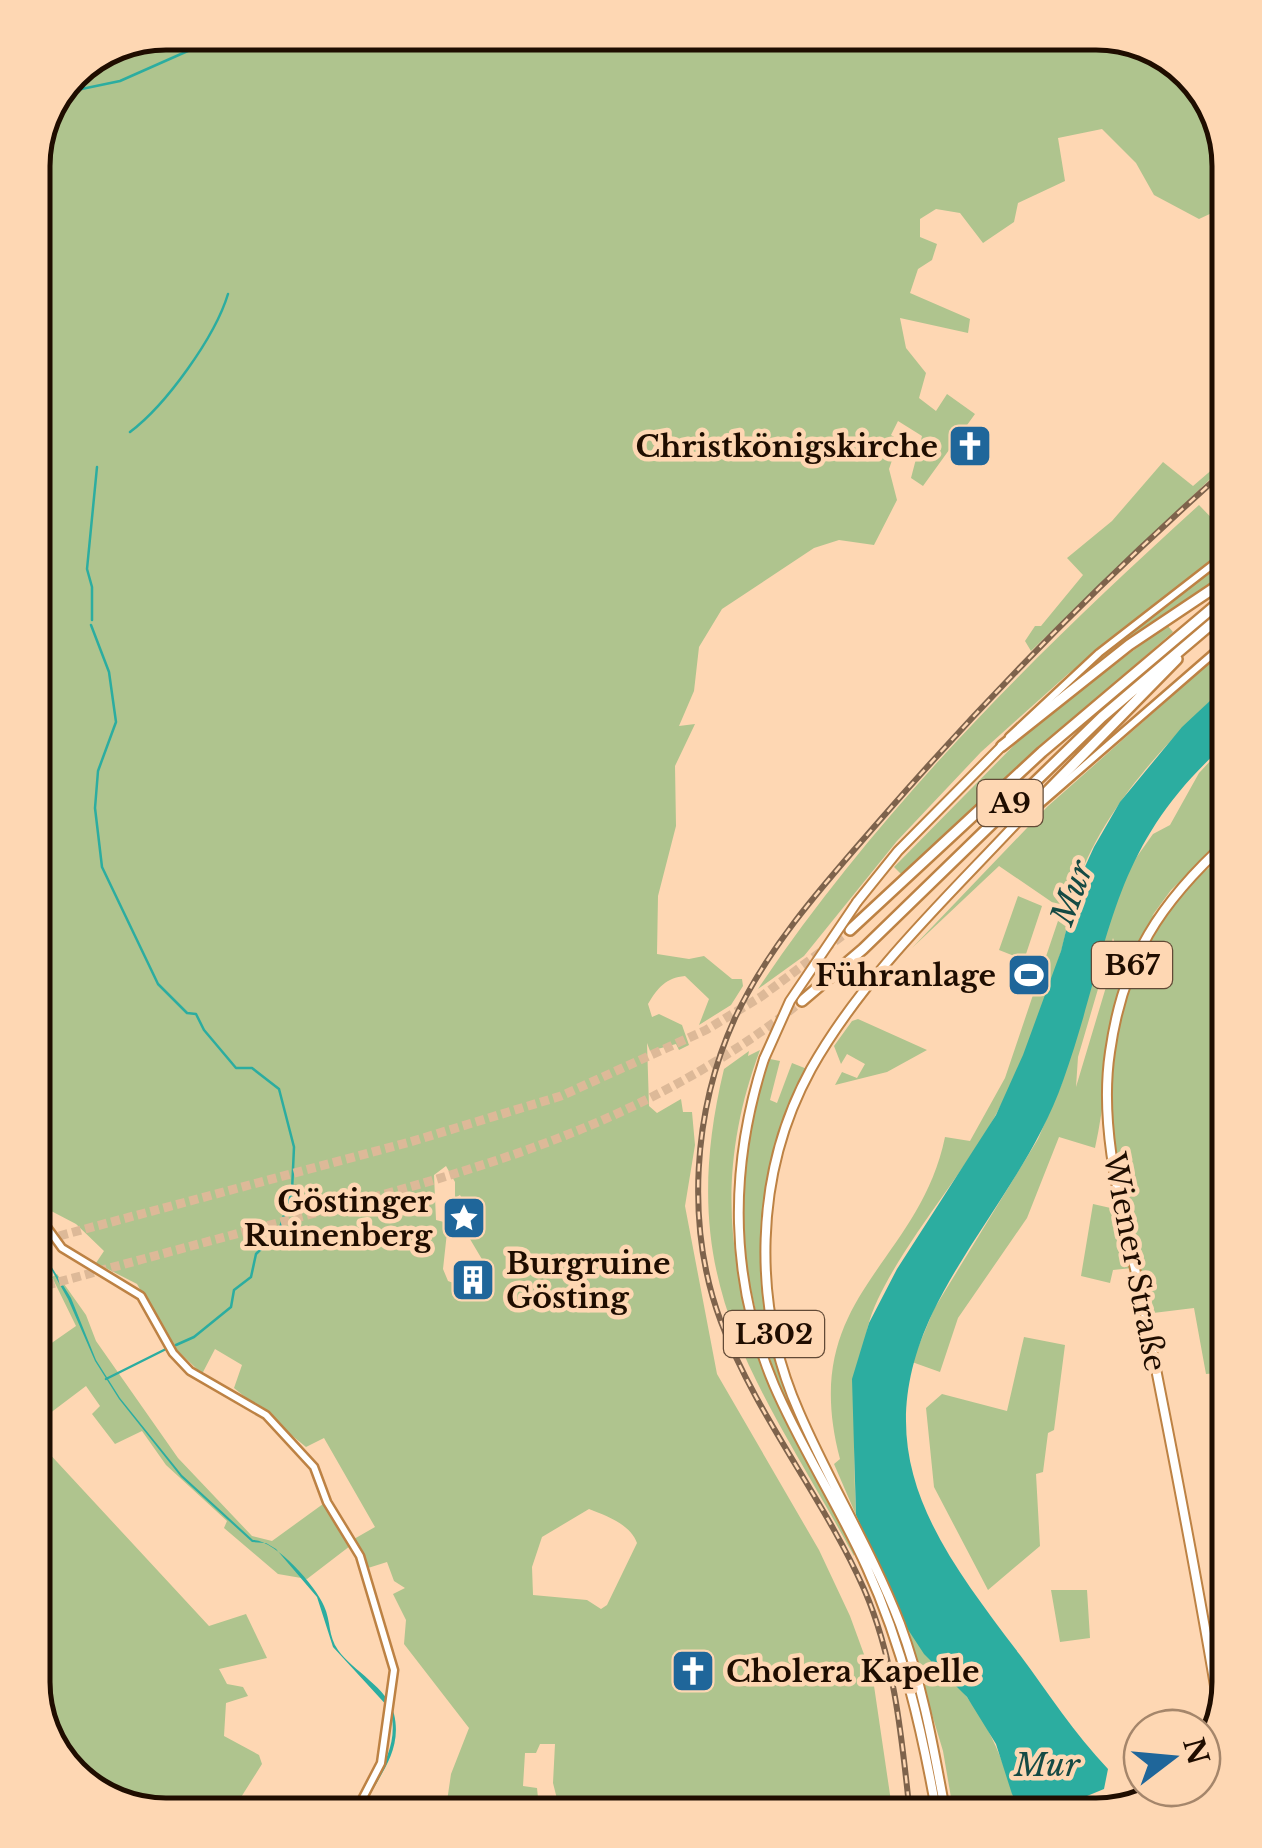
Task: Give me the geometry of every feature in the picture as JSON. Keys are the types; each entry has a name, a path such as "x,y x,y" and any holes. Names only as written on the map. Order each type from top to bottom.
{"highway":[{"path":"1002,746 1130,645 1212,590"},
{"name":"A9","path":"850,930 1042,752 1212,609"},
{"name":"A9","path":"802,1001 862,949 1102,718 1212,624"},
{"path":"1025,814 1212,626"}],"main road":[{"name":"L302","path":"933,1798 921,1732 892,1625 866,1565 774,1384 742,1280 737,1201 741,1152 764,1059 790,1002 857,902 898,851 1018,725 1099,653 1212,566"},
{"name":"L302","path":"942,1798 920,1688 901,1627 783,1371 768,1298 767,1204 791,1110 846,1014 1025,814 1212,655"},
{"name":"Wiener Straße","path":"1212,857 1170,898 1144,937 1116,1016 1108,1092 1121,1198 1182,1497 1212,1670"},
{"path":"50,1232 62,1248 141,1296 173,1352 190,1371 246,1400 307,1456 366,1572 394,1670 381,1763 363,1798"}],"green space":[{"path":"166,50 1103,50 1133,56 1172,79 1196,108 1208,136 1212,213 1199,219 1154,195 1136,163 1102,129 1058,138 1065,181 1018,203 1014,222 983,243 960,213 936,209 920,219 920,237 937,244 932,260 918,269 910,293 970,319 968,333 900,318 906,348 926,373 919,398 936,411 947,394 975,414 923,486 911,478 922,436 898,421 891,435 899,440 889,469 897,500 874,545 839,540 814,548 722,609 699,647 694,691 679,726 695,724 675,766 676,826 658,896 657,954 689,959 704,956 732,979 742,979 743,986 731,1005 699,1025 709,999 685,976 668,981 655,993 648,1004 652,1017 659,1014 682,1025 689,1045 679,1050 676,1044 650,1051 647,1043 649,1106 657,1113 681,1099 683,1112 692,1112 695,1145 685,1206 717,1374 819,1550 850,1616 873,1679 890,1798 557,1798 553,1783 555,1744 540,1744 536,1753 525,1753 523,1786 537,1788 538,1798 447,1798 451,1774 469,1728 404,1644 406,1620 393,1594 405,1588 394,1581 387,1562 368,1568 354,1539 375,1527 324,1438 306,1447 234,1388 242,1365 215,1349 202,1374 175,1348 137,1284 96,1263 104,1251 76,1224 50,1210 50,159 54,136 74,95 108,66 129,56","holes":["446,1166 455,1182 455,1198 460,1195 470,1213 467,1234 483,1261 475,1291 448,1281 443,1269 448,1223 436,1220 434,1175","589,1509 623,1526 637,1543 607,1605 601,1609 587,1600 533,1595 532,1567 542,1537"]},
{"path":"1163,462 1193,486 1212,470 1212,477 1031,651 1025,641 1035,626 1041,626 1083,575 1067,558 1112,521"},
{"path":"1199,505 1212,518 1212,562 1068,674 981,752 897,841 804,956 758,989 855,857 964,734 1080,616"},
{"path":"1212,568 1212,585 1085,673 1083,670"},
{"path":"1167,625 1173,632 1008,775 902,875 894,867 1031,728"},
{"path":"1212,660 1212,700 1142,774 1090,852 1075,889 1048,991 1014,1078 980,1141 906,1250 876,1303 863,1349 857,1396 856,1515 834,1464 840,1459 831,1404 834,1358 847,1320 931,1181 945,1137 970,1141 1005,1078 1062,909 999,866 912,948 1047,807"},
{"path":"1212,759 1212,850 1171,890 1152,916 1212,865 1212,1373 1206,1374 1194,1308 1145,1314 1112,1147 1109,1055 1095,1148 1059,1137 1027,1218 958,1318 940,1372 912,1362 934,1309 1038,1139 1062,1083 1101,941 1131,865 1153,834 1170,825 1199,773","holes":["1113,938 1123,965 1109,977 1076,1087 1078,1057","1130,963 1109,1055 1116,1009"]},
{"path":"1018,896 1042,906 1024,960 999,950"},
{"path":"858,1019 927,1050 887,1072 835,1085 842,1072 857,1078 865,1064 847,1054 841,1064 834,1046 852,1021"},
{"path":"760,1050 743,1107 733,1161 732,1214 737,1265 748,1316 765,1366 786,1417 844,1527 854,1556 756,1380 716,1271 709,1211 711,1145 724,1069 749,1051 748,1056"},
{"path":"770,1059 780,1061 770,1100 777,1103 792,1063 807,1069 781,1131 766,1196 763,1230 764,1297 790,1410 760,1325 743,1236 745,1146"},
{"path":"1093,1204 1115,1209 1119,1242 1127,1246 1132,1268 1113,1270 1110,1283 1081,1276"},
{"path":"57,1274 86,1315 96,1341 178,1458 252,1536 272,1541 323,1504 350,1546 307,1579 278,1574 224,1528 227,1521 166,1465 142,1431 115,1444 92,1414 100,1406 86,1386 50,1413 50,1344 76,1326 52,1277"},
{"path":"1024,1337 1065,1345 1054,1430 1048,1433 1043,1472 1036,1474 1040,1546 988,1590 934,1487 926,1408 942,1394 1007,1411"},
{"path":"50,1454 209,1626 246,1614 267,1658 219,1669 227,1684 243,1687 248,1696 226,1703 224,1736 259,1755 262,1764 241,1798 159,1798 136,1794 108,1782 74,1753 59,1726 51,1697"},
{"path":"1051,1590 1087,1590 1090,1638 1060,1642"},
{"path":"905,1625 966,1696 983,1722 1015,1798 951,1798 943,1751"}],"water":[{"name":"Mur","path":"1212,699 1212,758 1159,819 1136,858 1105,940 1063,1081 1036,1142 933,1312 914,1363 906,1410 909,1454 920,1496 938,1536 990,1615 1108,1769 1104,1789 1082,1798 1014,1798 996,1744 967,1697 924,1654 905,1625 856,1515 852,1379 869,1323 897,1269 996,1115 1023,1055 1061,951 1078,882 1094,847 1120,802 1182,727"},
{"path":"50,1264 71,1298 96,1360 120,1398 182,1475 253,1540 263,1543 252,1542 181,1477 119,1399 95,1361"},
{"path":"279,1553 304,1576 319,1597 338,1650 385,1696 394,1714 395,1743 369,1798 389,1752 393,1724 390,1709 333,1647 317,1597"}],"waterway":[{"path":"80,89 120,81 190,50"},
{"path":"130,432 159,405 188,369 228,294"},
{"path":"92,620 92,587 87,569 97,467"},
{"path":"91,625 109,672 116,722 98,771 95,808 102,867 158,984 187,1013 196,1014 204,1030 236,1068 252,1068 279,1089 294,1147 292,1191 279,1231 256,1254 251,1277 234,1290 231,1307 194,1337 176,1345"},
{"path":"106,1379 166,1349"}],"tunnel":[{"path":"50,1238 410,1142 561,1096 706,1030 762,996 850,930"},
{"path":"50,1284 385,1194 572,1133 689,1077 802,1001"}],"railway":[{"path":"908,1798 896,1700 875,1616 848,1555 736,1357 710,1285 699,1208 699,1168 710,1091 721,1054 749,990 821,889 1007,681 1212,483"}],"place":[{"name":"Christkönigskirche","path":"970,446"},
{"name":"Führanlage","path":"1029,975"},
{"name":"Göstinger Ruinenberg","path":"464,1218"},
{"name":"Burgruine Gösting","path":"473,1280"},
{"name":"Cholera Kapelle","path":"693,1671"}]}
